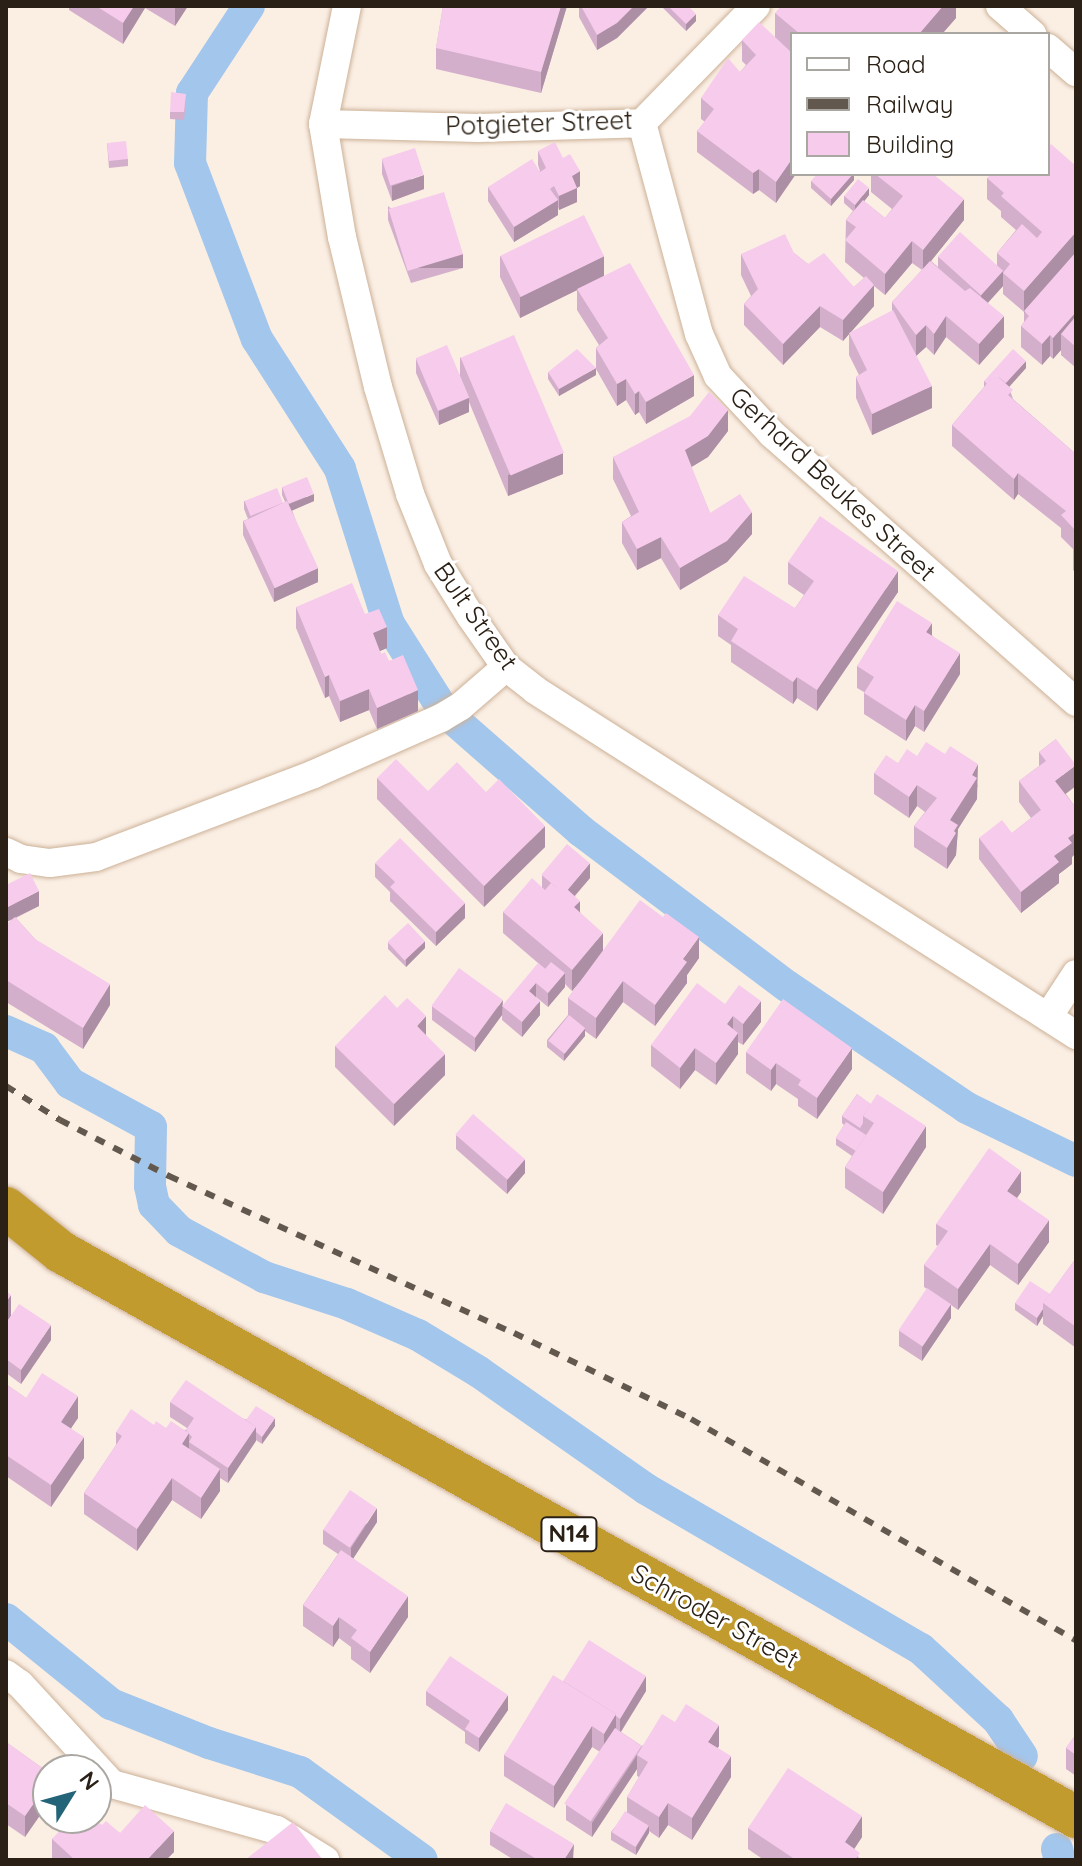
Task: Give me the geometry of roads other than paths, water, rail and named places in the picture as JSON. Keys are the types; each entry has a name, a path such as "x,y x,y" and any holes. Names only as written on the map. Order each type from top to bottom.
{"highway":[{"name":"Schroder Street","path":"6,1208 61,1252 1076,1817"},
{"name":"Schroder Street","path":"6,1241 61,1252"}],"street":[{"name":"Bult Street","path":"347,6 323,124 342,237 378,387 410,494 438,564 506,667 624,750 1076,1035"},
{"name":"Potgieter Street","path":"323,124 478,128 642,123 756,6"},
{"path":"1000,6 1030,32"},
{"path":"1050,50 1076,72"},
{"name":"Gerhard Beukes Street","path":"642,123 699,334 718,376 772,434 1076,702"},
{"path":"6,852 36,862 96,857 314,774 451,712 506,667"},
{"path":"1048,1017 1076,974"},
{"path":"6,1674 20,1684 112,1784 277,1830 325,1860"}],"waterway":[{"path":"249,6 192,93 190,163 257,339 340,469 389,624 444,711 581,831 787,986 967,1108 1076,1161"},
{"path":"6,1031 44,1048 70,1083 151,1127 150,1186 154,1205 179,1231 264,1277 347,1304 418,1335 479,1372 646,1489 921,1649 998,1720 1022,1756"},
{"path":"6,1619 111,1704 209,1743 300,1772 422,1860"},
{"path":"1057,1849 1060,1860"}],"railway":[{"path":"6,1086 60,1120 169,1176 514,1333 691,1419 1076,1640"}]}
